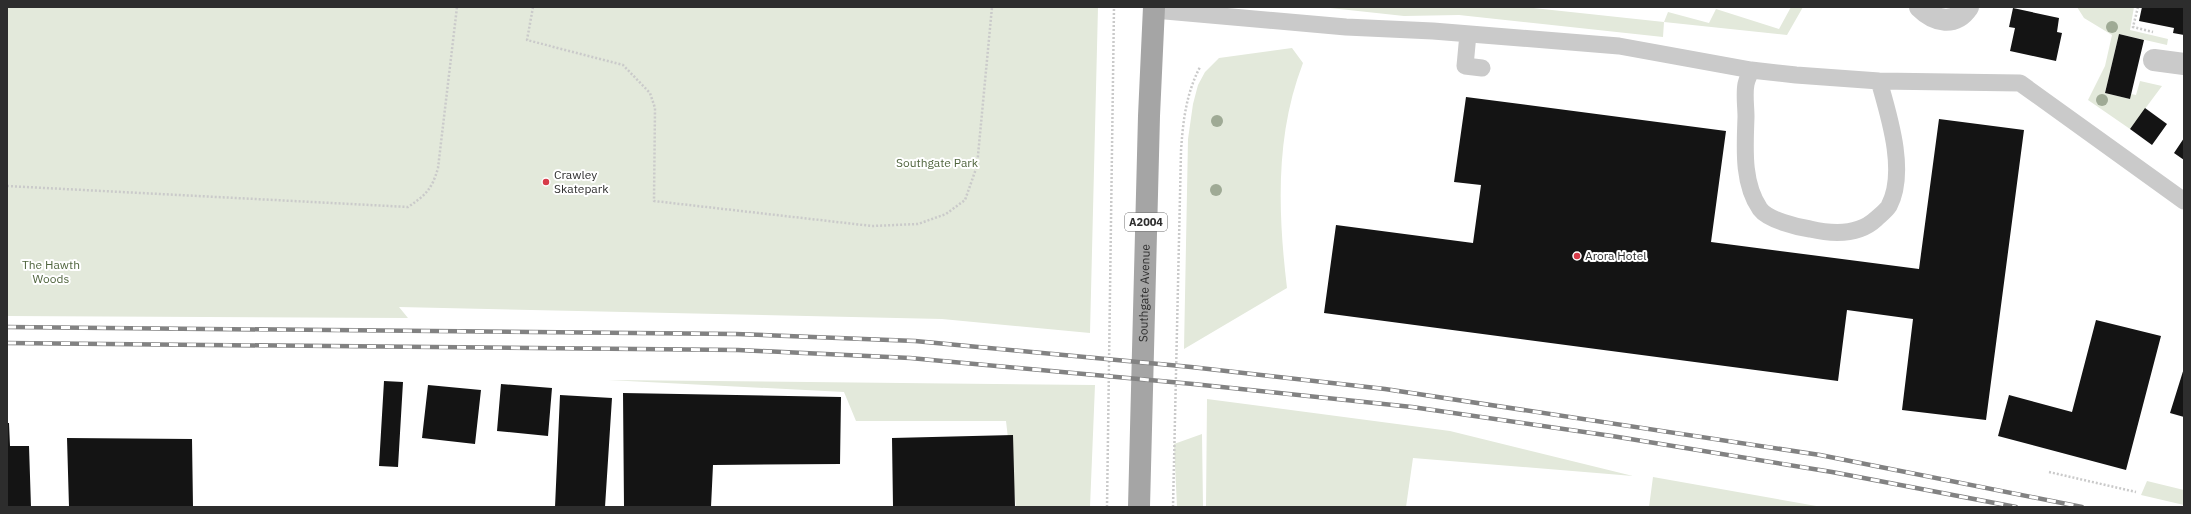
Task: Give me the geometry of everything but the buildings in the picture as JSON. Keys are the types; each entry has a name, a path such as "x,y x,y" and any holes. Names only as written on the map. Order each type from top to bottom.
{"main road":[{"name":"Southgate Avenue","path":"1139,507 1149,116 1154,8"}],"street":[{"path":"1920,7 1930,15 1944,20 1953,20 1960,16 1968,7"},
{"path":"2154,60 2184,64"}],"lane":[{"path":"1154,8 1346,27 1468,34 1619,46 1752,70 1879,81 2020,83 2184,201"},
{"path":"1468,34 1465,66 1482,68"},
{"path":"1752,70 1746,84 1745,131 1746,156 1751,192 1761,210 1771,216 1794,226 1821,232 1846,232 1869,225 1888,208 1894,194 1896,177 1893,138 1879,81"}],"path":[{"path":"7,186 408,207 425,195 434,184 438,168 457,7"},
{"path":"533,7 527,40 623,66 650,92 655,108 654,201 872,226 918,224 946,214 964,200 977,166 992,7"},
{"path":"1107,507 1114,7"},
{"path":"2138,7 2133,28 2160,34"},
{"path":"1173,507 1181,151 1187,101 1192,82 1200,67"},
{"path":"2049,472 2136,492"}],"green space":[{"name":"Southgate Park","path":"7,7 1098,7 1090,333 942,319 399,307 408,318 7,316"},
{"path":"1321,7 1523,7 1664,22 1663,37 1459,15 1404,16"},
{"path":"1791,7 1803,7 1787,35 1664,22 1668,12 1709,23 1716,9 1779,29"},
{"path":"2077,7 2134,7 2130,30 2168,39 2167,45 2119,34 2105,93 2130,99 2131,94 2136,95 2140,81 2162,86 2130,129 2088,100 2105,66 2112,35 2084,18"},
{"path":"1292,48 1303,63 1287,118 1281,174 1282,231 1287,288 1184,349 1188,139 1193,104 1198,85 1205,72 1219,58"},
{"path":"608,380 1095,385 1090,507 1016,507 1006,421 856,421 844,392"},
{"path":"1207,399 1450,431 1633,476 1413,458 1406,507 1206,507"},
{"path":"1202,434 1203,507 1177,507 1174,444"},
{"path":"1653,477 1822,507 1649,507"},
{"path":"2147,481 2184,490 2184,505 2141,495"}],"railway":[{"path":"7,327 736,334 915,341 1191,367 1385,389 1820,455 2082,507"},
{"path":"7,343 738,350 910,358 1193,384 1412,407 1612,436 1832,472 2016,507"}],"place":[{"name":"Crawley Skatepark","path":"546,182"},
{"name":"Arora Hotel","path":"1577,256"}],"park label":[{"name":"The Hawth Woods","path":"51,272"}]}
